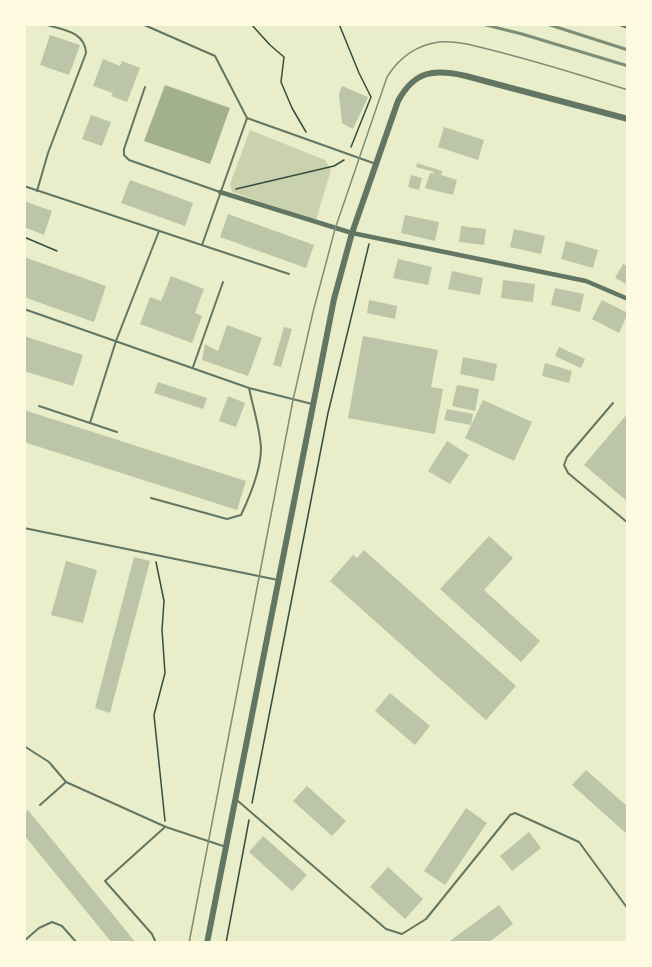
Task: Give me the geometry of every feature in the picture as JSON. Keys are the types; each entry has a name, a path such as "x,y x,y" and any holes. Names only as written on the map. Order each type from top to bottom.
{"street":[{"path":"620,24 628,27"},
{"path":"207,943 334,299 352,233 394,109 406,88 416,78 428,73 449,73 628,119"},
{"path":"220,192 371,238 586,281 628,299"}],"lane":[{"path":"37,191 48,153 86,53 86,44 79,36 44,24"},
{"path":"142,24 215,56 247,118 376,164"},
{"path":"145,87 124,155 129,160 220,192"},
{"path":"202,245 247,118"},
{"path":"24,186 289,274"},
{"path":"90,423 116,341 159,231"},
{"path":"193,368 223,282"},
{"path":"24,309 249,388 314,405"},
{"path":"151,498 226,519 241,515 248,501 258,468 261,448 249,388"},
{"path":"613,403 567,457 564,465 568,473 628,523"},
{"path":"39,406 117,432"},
{"path":"24,528 278,580"},
{"path":"24,746 49,762 66,782 166,827 226,847"},
{"path":"40,805 66,782"},
{"path":"236,799 386,929 402,934 426,919 510,815 515,813 579,842 628,909"},
{"path":"156,943 152,934 105,880 166,827"},
{"path":"24,941 39,928 52,922 62,926 77,943"}],"path":[{"path":"251,24 284,57 281,82 292,108 312,142"},
{"path":"220,192 334,166 351,155 371,97 339,24"},
{"path":"24,237 57,251"},
{"path":"226,943 328,413 371,238"},
{"path":"155,555 164,601 162,630 165,674 154,715 166,827"}],"shaded area":[{"path":"165,85 230,108 210,164 144,141"},
{"path":"250,130 325,160 331,170 316,220 232,192 230,184"}],"building":[{"path":"50,35 80,45 69,75 40,65"},
{"path":"103,59 120,66 122,61 140,68 127,102 111,96 113,93 93,86"},
{"path":"342,86 368,97 353,129 342,123 339,94"},
{"path":"91,115 111,122 102,146 82,139"},
{"path":"444,127 484,140 478,160 438,147"},
{"path":"417,163 442,171 441,175 457,180 453,195 425,188 430,173 434,172 416,167"},
{"path":"411,175 422,178 419,190 408,187"},
{"path":"130,180 193,203 185,226 121,203"},
{"path":"24,201 52,211 44,235 24,227"},
{"path":"228,214 314,245 306,268 220,237"},
{"path":"405,215 439,222 435,241 401,233"},
{"path":"461,226 486,229 484,245 459,242"},
{"path":"514,229 545,236 541,254 510,247"},
{"path":"566,241 598,250 593,268 561,259"},
{"path":"24,257 106,286 94,322 24,297"},
{"path":"398,259 432,267 428,285 393,278"},
{"path":"623,264 628,266 628,285 615,278"},
{"path":"452,271 483,278 480,295 448,289"},
{"path":"171,276 204,289 195,313 202,316 192,343 140,324 150,297 161,301"},
{"path":"503,280 535,284 533,302 501,298"},
{"path":"555,288 584,294 580,312 551,305"},
{"path":"369,300 397,306 395,319 367,313"},
{"path":"602,300 628,313 619,333 592,319"},
{"path":"227,325 262,338 248,376 202,360 205,344 218,351"},
{"path":"284,327 292,329 281,367 273,365"},
{"path":"24,336 83,355 73,386 24,371"},
{"path":"363,336 438,350 431,387 443,389 435,434 348,418"},
{"path":"559,347 585,359 581,368 555,356"},
{"path":"463,357 497,364 494,381 460,374"},
{"path":"545,363 572,371 569,383 542,376"},
{"path":"158,382 207,398 203,409 154,393"},
{"path":"457,385 479,389 475,411 452,406"},
{"path":"228,396 245,403 236,427 219,421"},
{"path":"483,400 532,422 514,461 465,438"},
{"path":"447,409 473,414 471,425 444,420"},
{"path":"24,410 246,481 237,510 24,442"},
{"path":"628,413 628,502 584,465"},
{"path":"447,441 469,455 450,484 428,471"},
{"path":"489,536 513,558 484,590 540,641 521,662 440,589"},
{"path":"364,550 516,686 486,720 330,581 353,555 357,558"},
{"path":"134,557 150,561 110,713 95,708"},
{"path":"66,561 97,570 83,623 51,615"},
{"path":"390,693 430,726 415,745 375,711"},
{"path":"586,770 628,807 628,835 572,785"},
{"path":"307,786 346,821 332,836 293,801"},
{"path":"466,808 487,823 445,885 424,871"},
{"path":"28,810 136,943 112,943 24,835 24,813"},
{"path":"529,832 541,848 512,871 500,856"},
{"path":"263,836 307,875 292,891 249,852"},
{"path":"388,867 423,899 405,919 370,887"},
{"path":"499,905 513,924 488,943 447,943"}],"tram line":[{"path":"189,943 293,400 313,312 335,229 387,77 403,58 416,49 439,42 455,42 503,53 628,90"}],"railway":[{"path":"482,24 628,66"},
{"path":"547,24 628,50"}]}
